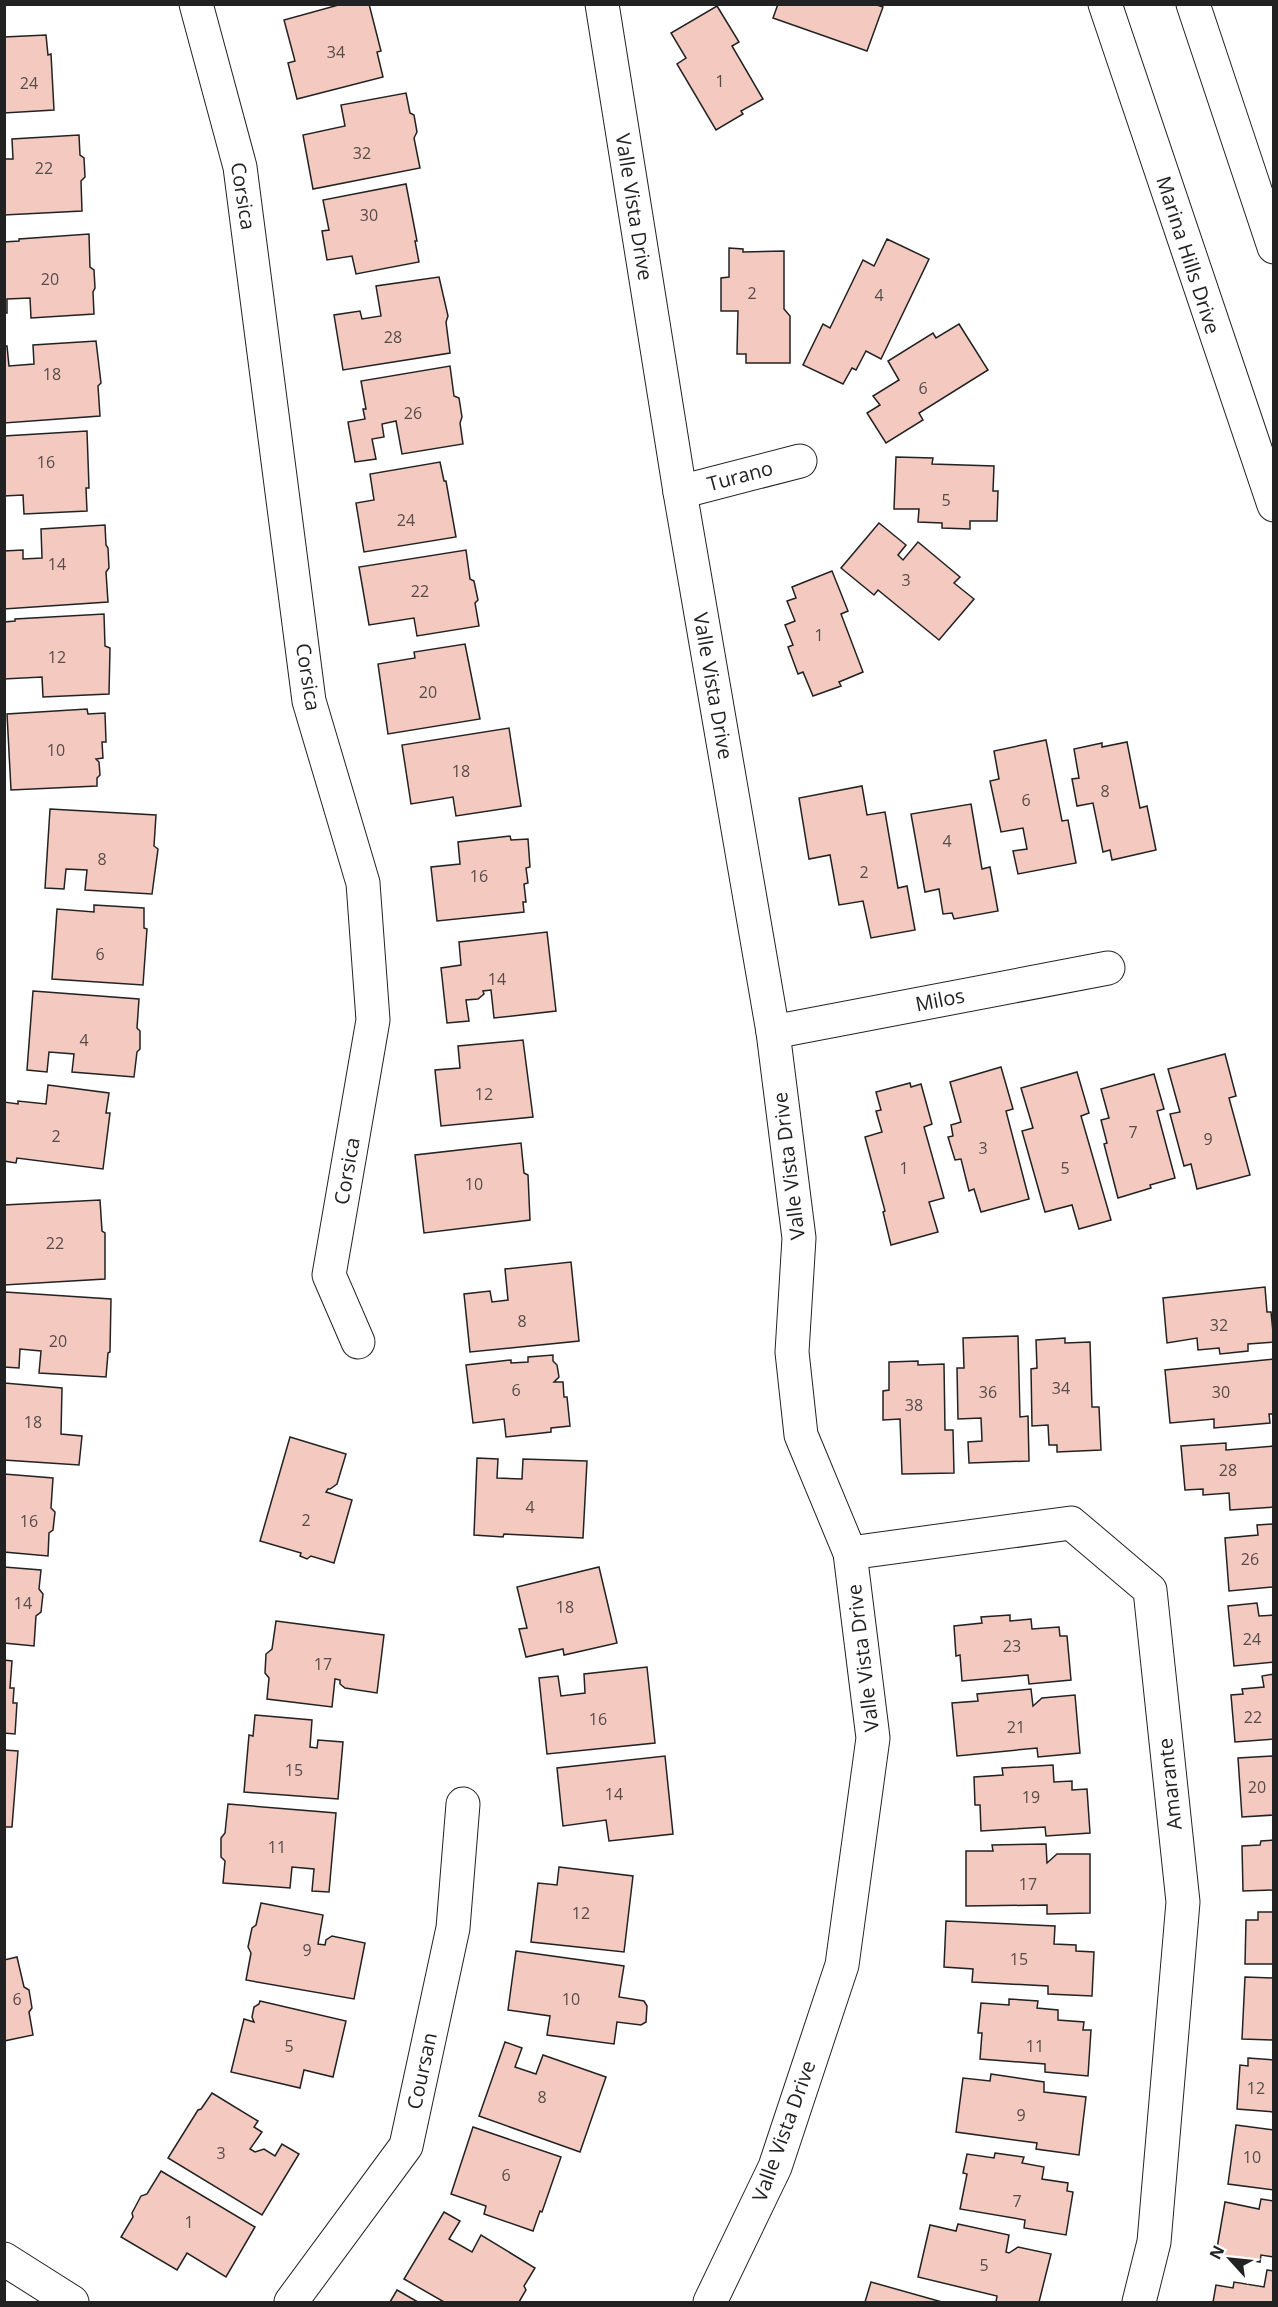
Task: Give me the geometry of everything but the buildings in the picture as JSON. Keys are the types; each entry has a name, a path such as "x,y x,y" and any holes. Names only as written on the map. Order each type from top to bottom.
{"street":[{"name":"Corsica","path":"196,4 240,167 309,702 363,883 373,1020 328,1275 358,1342"},
{"name":"Valle Vista Drive","path":"602,4 680,492 772,1032 799,1238 792,1352 801,1435 850,1553 873,1738 842,1965 775,2167 710,2302"},
{"name":"Marina Hills Drive","path":"1105,4 1274,505"},
{"path":"1193,4 1274,247"},
{"name":"Turano","path":"680,492 800,460"},
{"name":"Milos","path":"772,1032 1108,968"},
{"name":"Amarante","path":"850,1553 1071,1523 1150,1590 1183,1902 1154,2242 1139,2302"},
{"name":"Coursan","path":"291,2302 406,2146 453,1928 463,1804"},
{"path":"4,2259 72,2302"}]}
